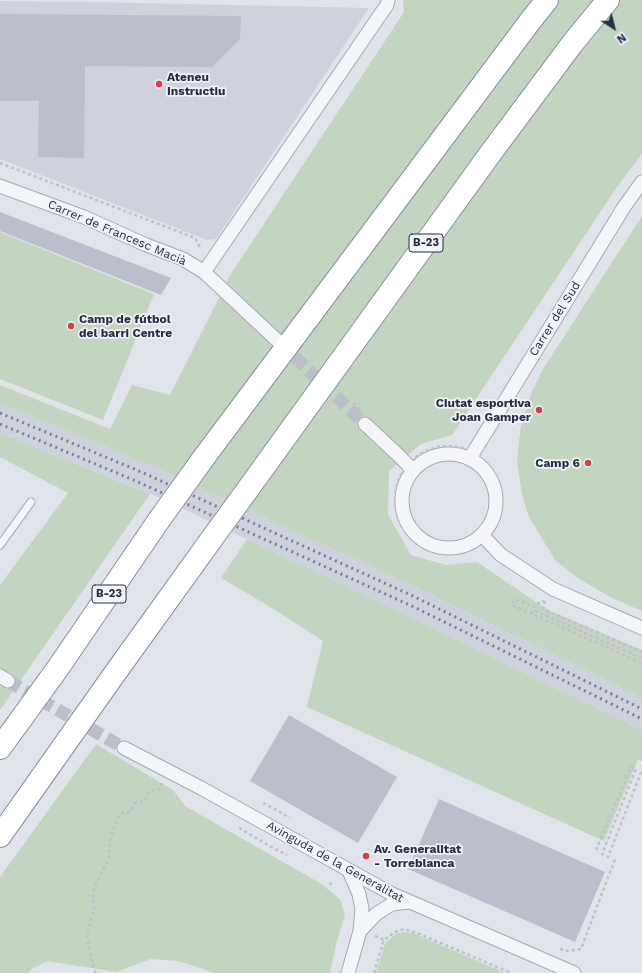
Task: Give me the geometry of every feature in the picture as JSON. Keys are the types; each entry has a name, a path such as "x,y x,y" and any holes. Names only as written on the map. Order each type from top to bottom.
{"highway":[{"name":"B-23","path":"0,748 58,668 159,520 205,456 547,0"},
{"name":"B-23","path":"0,836 117,670 490,154 572,44 608,0"}],"street":[{"path":"204,272 380,16 388,0"},
{"name":"Carrer del Sud","path":"470,458 624,207 642,182"},
{"name":"Carrer de Francesc Macià","path":"0,186 84,217 144,244 183,259 204,272 280,343"},
{"path":"365,424 396,453 411,464 419,464 440,454 452,454 470,458 486,471 492,480 496,492 496,505 491,523 479,538 465,545 453,548 428,543 417,535 407,522 403,512 402,502 411,464"},
{"path":"482,535 501,555 553,589 642,628"},
{"name":"Avinguda de la Generalitat","path":"124,748 201,788 392,894 574,973"},
{"path":"348,973 360,931 362,909 359,894 349,871"},
{"path":"360,931 376,914 392,904 409,902"}],"lane":[{"path":"0,545 31,502"}],"path":[{"name":"Carrer de Francesc Macià","path":"0,163 195,238"},
{"path":"411,464 400,476 396,487 395,499 396,511 406,532 414,540 435,551 452,552 470,548"},
{"path":"536,604 534,607 515,599 512,605 642,663"},
{"path":"545,601 543,608 642,652"},
{"path":"532,614 533,610 642,658"},
{"path":"596,850 631,767 636,769 602,854 608,857 642,770"},
{"path":"96,973 86,937 94,909 94,890 108,860 113,829 121,813 130,812 135,803 144,801 149,791 158,790 164,779"},
{"path":"555,947 567,951 581,949 615,859"},
{"path":"374,973 384,940 395,932 404,930 417,933 511,973"}],"shaded area":[{"name":"Ateneu Instructiu","path":"0,1 369,8 216,239 207,240 0,159"},
{"path":"0,403 150,465 418,588 642,698 642,730 342,584 158,497 0,433"}],"green space":[{"path":"403,0 642,0 642,154 617,187 452,435 421,444 389,471 388,515 411,555 446,565 477,562 548,610 642,650 642,698 418,588 150,465 0,403 0,385 110,429 132,385 170,395 232,272 404,12"},
{"path":"642,216 642,611 612,598 576,577 555,560 529,517 522,495 517,459 521,425 531,394 543,369"},
{"name":"Camp de fútbol del barri Centre","path":"0,232 154,294 103,420 0,379"},
{"path":"0,433 150,494 0,710 0,585 68,493 0,457"},
{"path":"247,539 642,730 642,761 638,760 604,841 307,707 323,641 277,611 221,578"},
{"path":"96,744 173,790 185,806 320,883 340,899 345,915 336,944 330,973 215,973 178,961 151,959 116,972 47,961 30,970 29,973 0,973 0,877"},
{"path":"402,932 413,933 505,973 376,973 384,946 387,941 396,934"}],"building":[{"path":"0,14 241,16 240,39 212,67 85,66 84,158 38,157 39,101 0,101"},
{"path":"0,212 171,278 161,295 0,231"},
{"path":"289,715 397,777 358,843 250,781"},
{"path":"439,799 605,872 575,942 408,869"}],"tunnel":[{"path":"281,344 365,424"},
{"path":"8,681 124,748"}],"railway":[{"path":"0,413 139,471 415,597 642,709"},
{"path":"0,424 136,481 414,607 642,719"}],"place":[{"name":"Ateneu Instructiu","path":"159,84"},
{"name":"Camp de fútbol del barri Centre","path":"71,326"},
{"name":"Ciutat esportiva Joan Gamper","path":"539,410"},
{"name":"Camp 6","path":"588,463"},
{"name":"Av. Generalitat - Torreblanca","path":"366,856"}]}
